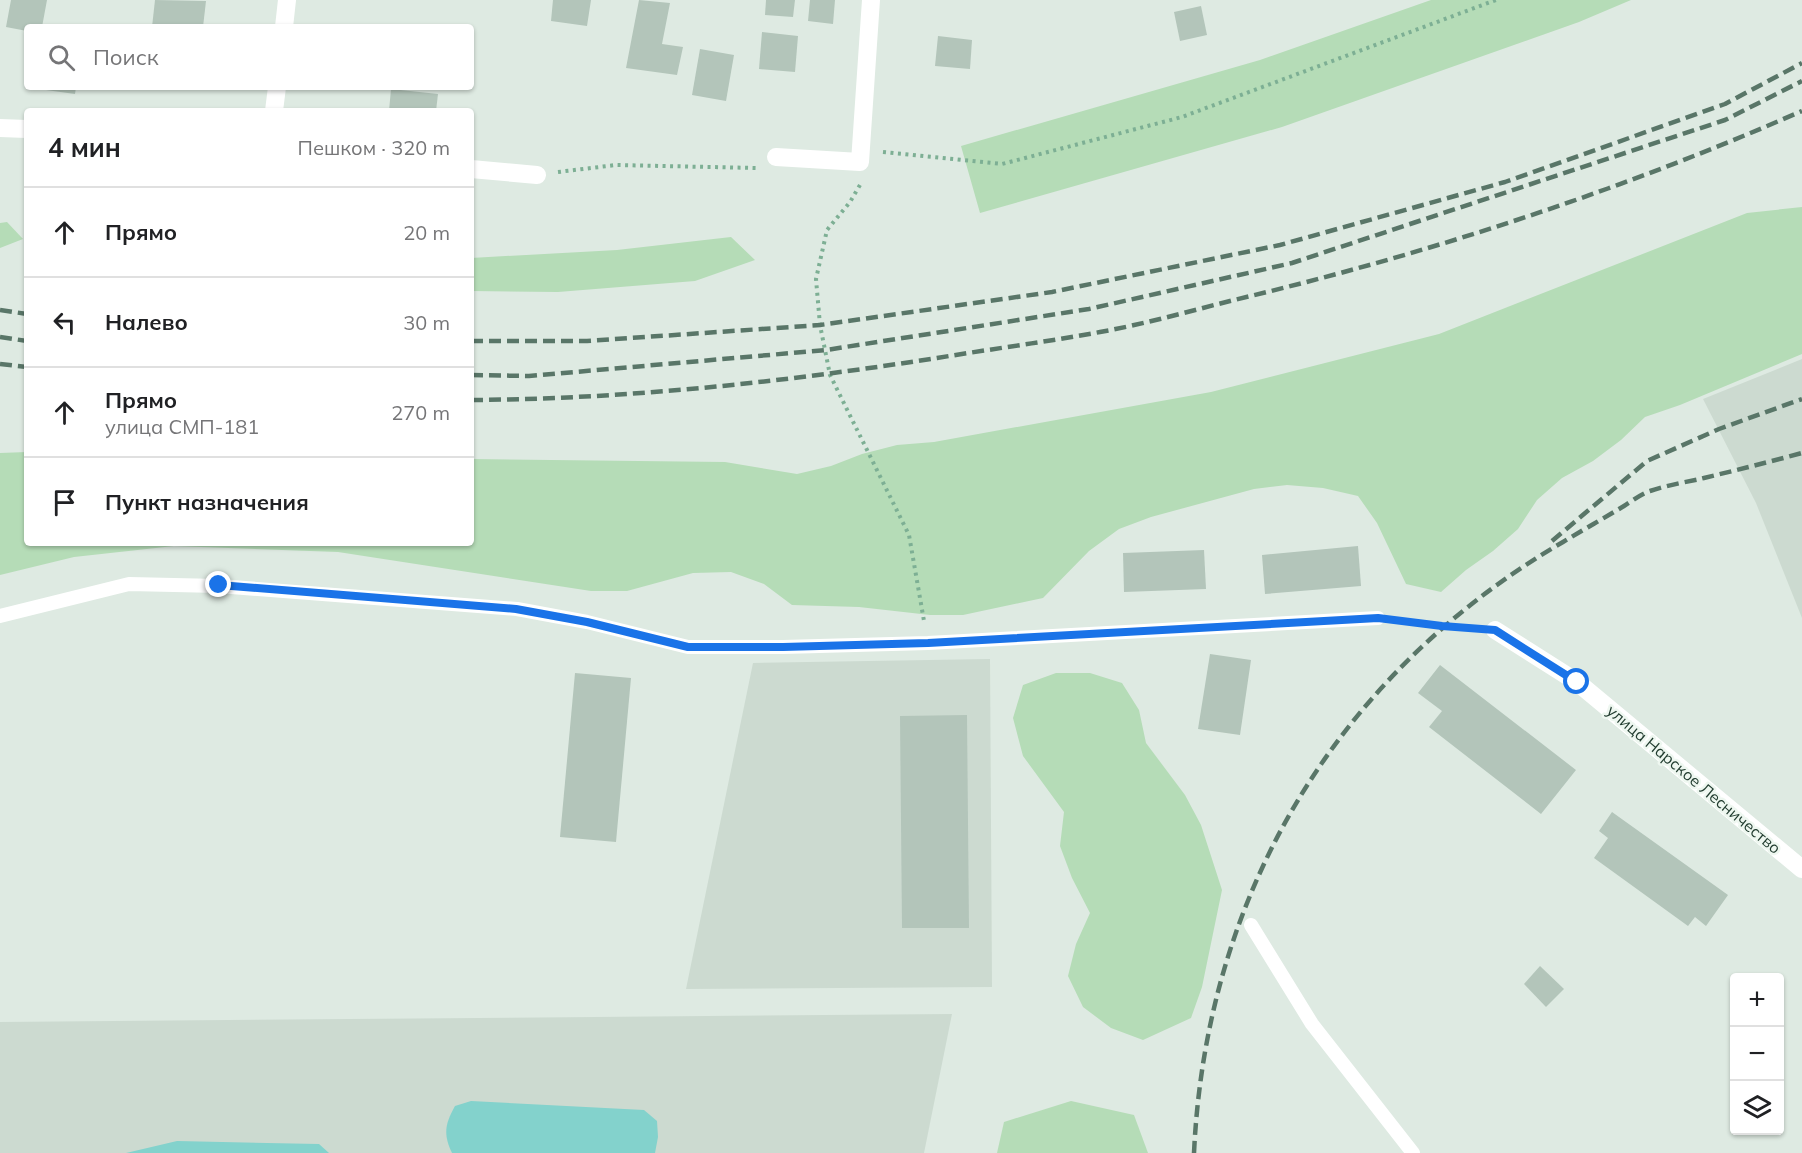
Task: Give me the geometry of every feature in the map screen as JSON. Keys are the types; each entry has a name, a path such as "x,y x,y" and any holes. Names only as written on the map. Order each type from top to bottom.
{"street":[{"path":"284,24 288,0"},
{"path":"776,158 860,156 871,0"},
{"path":"274,108 277,90"},
{"path":"0,128 24,129"},
{"path":"474,169 537,175"},
{"name":"улица Нарское Лесничество","path":"1495,630 1577,682 1802,869"}],"lane":[{"path":"0,616 129,584 219,585 516,609 587,622 688,647 928,643 1378,618"},
{"path":"1251,925 1312,1024 1413,1153"}],"path":[{"path":"928,643 909,535 830,375 820,325 816,279 827,230 862,183 860,156 1002,164 1182,117 1496,0"},
{"path":"537,175 616,165 756,168 776,158"},
{"path":"1378,618 1495,630"}],"shaded area":[{"path":"1802,359 1802,618 1756,503 1703,399"},
{"path":"990,659 992,987 686,989 753,663"},
{"path":"952,1014 924,1153 0,1153 0,1022"}],"green space":[{"path":"1431,0 1631,0 1579,22 1282,127 980,213 961,146 1260,60"},
{"path":"1802,207 1802,354 1680,405 1645,417 1621,440 1593,461 1562,478 1537,500 1518,529 1441,592 1406,584 1377,523 1358,496 1323,488 1287,485 1254,489 1151,517 1119,529 1089,551 1043,598 963,615 930,615 859,607 792,605 764,584 731,572 693,573 627,591 591,591 338,552 174,546 474,546 474,459 725,462 797,474 897,445 934,442 1211,392 1439,334 1747,213"},
{"path":"7,222 23,239 0,248 0,223"},
{"path":"731,237 755,260 695,281 558,292 474,291 474,258 617,250"},
{"path":"24,452 24,546 174,546 74,557 0,575 0,453"},
{"path":"1056,673 1090,673 1122,683 1139,710 1146,743 1185,795 1201,825 1222,890 1202,987 1191,1018 1143,1040 1111,1028 1083,1007 1068,976 1076,944 1090,913 1072,878 1060,846 1064,812 1023,756 1013,718 1023,685"},
{"path":"1071,1101 1134,1115 1148,1153 997,1153 1004,1122"}],"water":[{"path":"471,1101 644,1110 657,1121 658,1137 655,1153 452,1153 446,1135 449,1118 455,1106"},
{"path":"177,1141 319,1144 329,1153 126,1153"}],"building":[{"path":"11,0 47,0 43,24 24,24 24,30 6,27"},
{"path":"155,0 206,1 203,24 152,24"},
{"path":"553,0 591,0 587,26 551,21"},
{"path":"639,0 670,3 662,44 683,47 677,75 626,68"},
{"path":"766,0 795,0 793,17 765,15"},
{"path":"810,0 835,0 833,24 808,21"},
{"path":"1201,6 1207,35 1180,41 1174,12"},
{"path":"762,32 798,36 795,72 759,69"},
{"path":"938,36 972,40 970,69 935,66"},
{"path":"700,49 734,55 726,101 692,95"},
{"path":"46,90 76,90 75,94"},
{"path":"391,90 438,94 436,108 389,108"},
{"path":"1358,546 1361,586 1265,594 1262,555"},
{"path":"1204,550 1206,589 1124,592 1123,553"},
{"path":"1210,654 1251,660 1240,735 1198,729"},
{"path":"1440,665 1576,770 1541,814 1429,727 1442,711 1418,693"},
{"path":"575,673 631,678 616,842 560,837"},
{"path":"967,715 969,928 902,928 900,716"},
{"path":"1612,812 1728,895 1706,926 1695,917 1688,926 1594,858 1608,838 1599,831"},
{"path":"1540,966 1564,989 1546,1007 1524,984"}],"railway":[{"path":"474,341 587,341 820,325 1052,292 1280,245 1505,182 1725,104 1802,63"},
{"path":"474,375 529,376 826,350 1089,309 1292,263 1725,120 1802,81"},
{"path":"474,400 646,393 763,382 937,358 1080,336 1134,325 1307,282 1451,241 1593,194 1802,111"},
{"path":"0,310 24,314"},
{"path":"0,337 24,341"},
{"path":"0,364 24,367"},
{"path":"1552,541 1647,461 1719,429 1802,399"},
{"path":"1194,1153 1204,1057 1225,966 1257,880 1299,799 1351,724 1412,656 1483,595 1563,542 1650,491 1802,453"}],"route":[{"path":"219,585 516,609 587,622 688,647 928,643 1378,618 1495,630 1577,682"}]}
